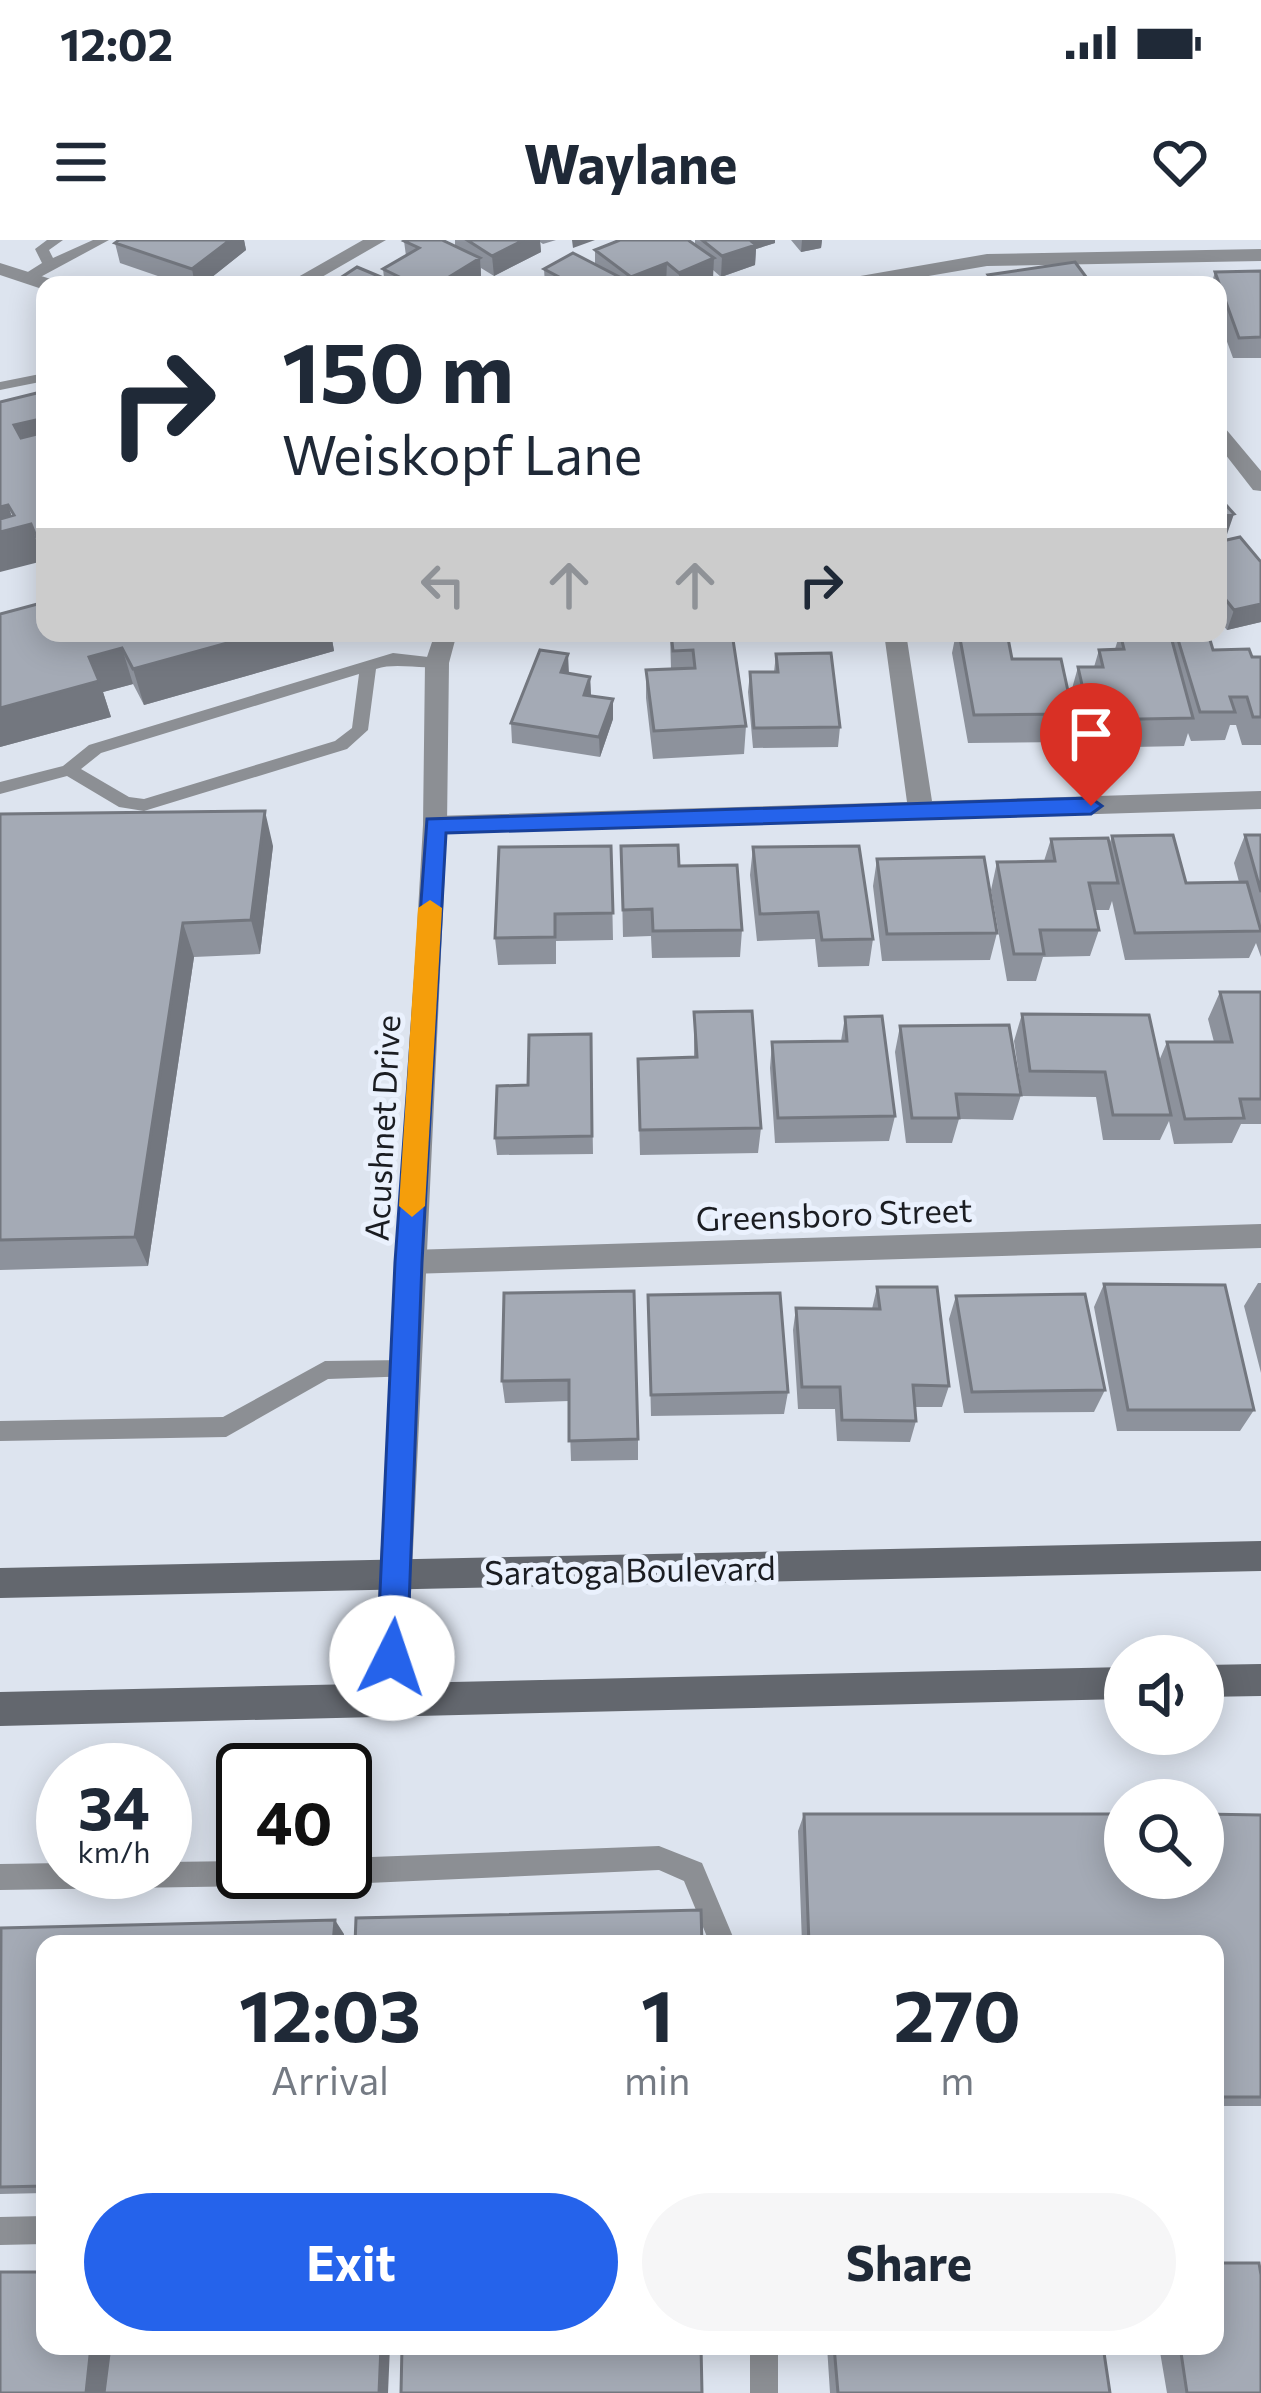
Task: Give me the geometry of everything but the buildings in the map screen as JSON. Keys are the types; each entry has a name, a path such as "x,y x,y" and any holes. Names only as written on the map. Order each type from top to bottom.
{"main road":[{"name":"Saratoga Boulevard","path":"0,1583 1261,1556"},
{"path":"1224,1681 1261,1680"},
{"path":"0,1709 1104,1683"}],"street":[{"path":"311,276 377,240"},
{"path":"895,276 987,260 1132,249 1261,255"},
{"path":"0,269 36,281"},
{"path":"1227,443 1261,484"},
{"name":"Acushnet Drive","path":"389,1700 435,825 437,663 443,642"},
{"path":"897,642 921,812"},
{"path":"435,825 1261,800"},
{"name":"Greensboro Street","path":"409,1262 1261,1236"}],"lane":[{"path":"48,262 42,249 56,240"},
{"path":"28,278 48,262 77,257 102,240"},
{"path":"0,386 36,379"},
{"path":"0,788 69,770 95,749 393,658 437,663"},
{"path":"69,770 125,803 144,805 341,745 360,730 368,666"},
{"path":"0,1431 226,1427 325,1370 405,1369"},
{"path":"372,1870 659,1858 693,1872 719,1935"},
{"path":"0,1877 216,1874"},
{"path":"0,2231 36,2230"},
{"path":"764,2355 764,2393"}],"slow traffic":[{"path":"412,1206 430,908"}],"route":[{"path":"392,1658 435,825 1091,806"}]}
